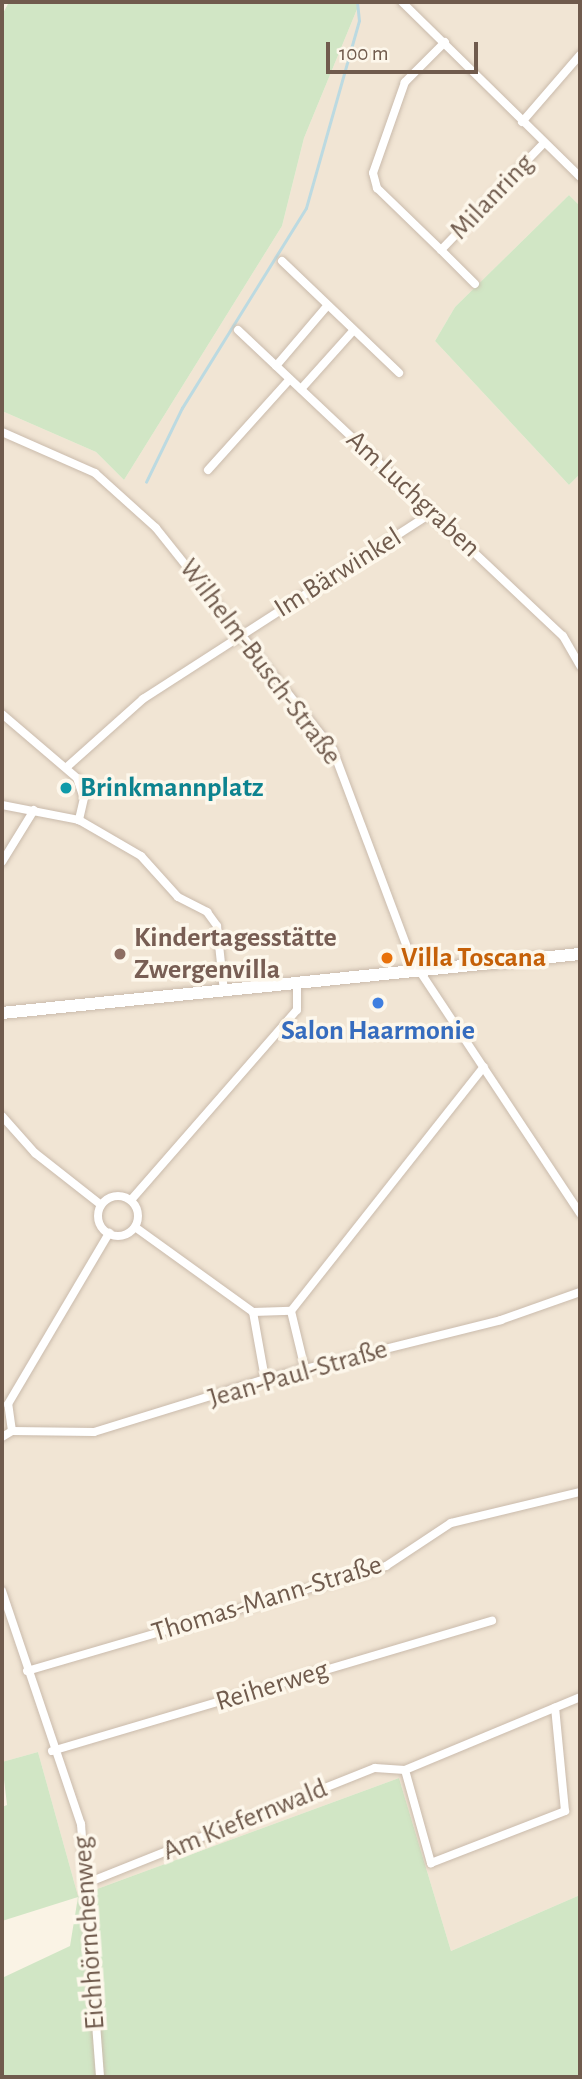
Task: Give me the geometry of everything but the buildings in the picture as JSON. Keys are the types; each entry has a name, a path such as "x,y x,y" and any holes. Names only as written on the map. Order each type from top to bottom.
{"main road":[{"path":"2,1013 580,954"}],"street":[{"path":"402,2 445,42 543,144 580,177"},
{"name":"Milanring","path":"445,42 405,82 373,173 377,188 475,284"},
{"path":"522,122 580,55"},
{"name":"Milanring","path":"441,250 543,144"},
{"path":"282,261 399,373"},
{"path":"276,366 327,306"},
{"name":"Am Luchgraben","path":"238,330 563,636 580,665"},
{"path":"301,389 353,331"},
{"path":"208,470 290,379"},
{"name":"Wilhelm-Busch-Straße","path":"2,432 95,473 156,528 244,633 333,750 351,787 402,939 580,1213"},
{"name":"Im Bärwinkel","path":"68,766 143,699 432,513"},
{"path":"2,714 68,766 84,798 79,820"},
{"path":"2,805 79,820 108,832 141,856 178,897 207,912 217,926 224,992"},
{"path":"2,862 34,810"},
{"path":"131,1200 297,1010 297,984"},
{"path":"291,1311 484,1067"},
{"path":"2,1116 34,1153 101,1205"},
{"path":"115,1196 131,1200 138,1212 135,1227 123,1235 109,1233 99,1221 101,1205 115,1196"},
{"path":"135,1227 253,1312 291,1311"},
{"path":"2,1437 12,1431 8,1404 109,1233"},
{"name":"Jean-Paul-Straße","path":"12,1431 94,1432 265,1379 501,1320 580,1292"},
{"path":"291,1311 305,1368"},
{"path":"253,1312 265,1379"},
{"name":"Thomas-Mann-Straße","path":"27,1671 386,1566 451,1523 580,1492"},
{"name":"Eichhörnchenweg","path":"2,1591 52,1751 81,1824 100,2077"},
{"name":"Reiherweg","path":"52,1751 492,1621"},
{"name":"Am Kiefernwald","path":"87,1883 375,1768 405,1770 580,1697"},
{"path":"405,1770 431,1863 565,1811 569,1803 555,1707"}],"shaded area":[{"path":"360,2 580,2 580,206 569,195 455,307 435,341 569,485 580,474 580,1895 451,1951 399,1778 78,1896 38,1752 2,1762 2,411 96,452 124,480 282,226 304,138"}],"green space":[{"path":"9,2 360,2 304,138 282,226 124,480 96,452 2,411 2,15"},
{"path":"569,195 580,206 580,474 569,485 435,341 455,307"},
{"path":"38,1752 78,1896 399,1778 451,1951 580,1895 580,2077 2,2077 2,1978 70,1946 78,1897 2,1921 2,1807 7,1805 2,1762"}],"waterway":[{"path":"146,482 182,408 306,208 359,21 357,2"}],"place":[{"name":"Brinkmannplatz","path":"66,788"},
{"name":"Kindertagesstätte Zwergenvilla","path":"120,954"},
{"name":"Villa Toscana","path":"387,958"},
{"name":"Salon Haarmonie","path":"378,1003"}]}
